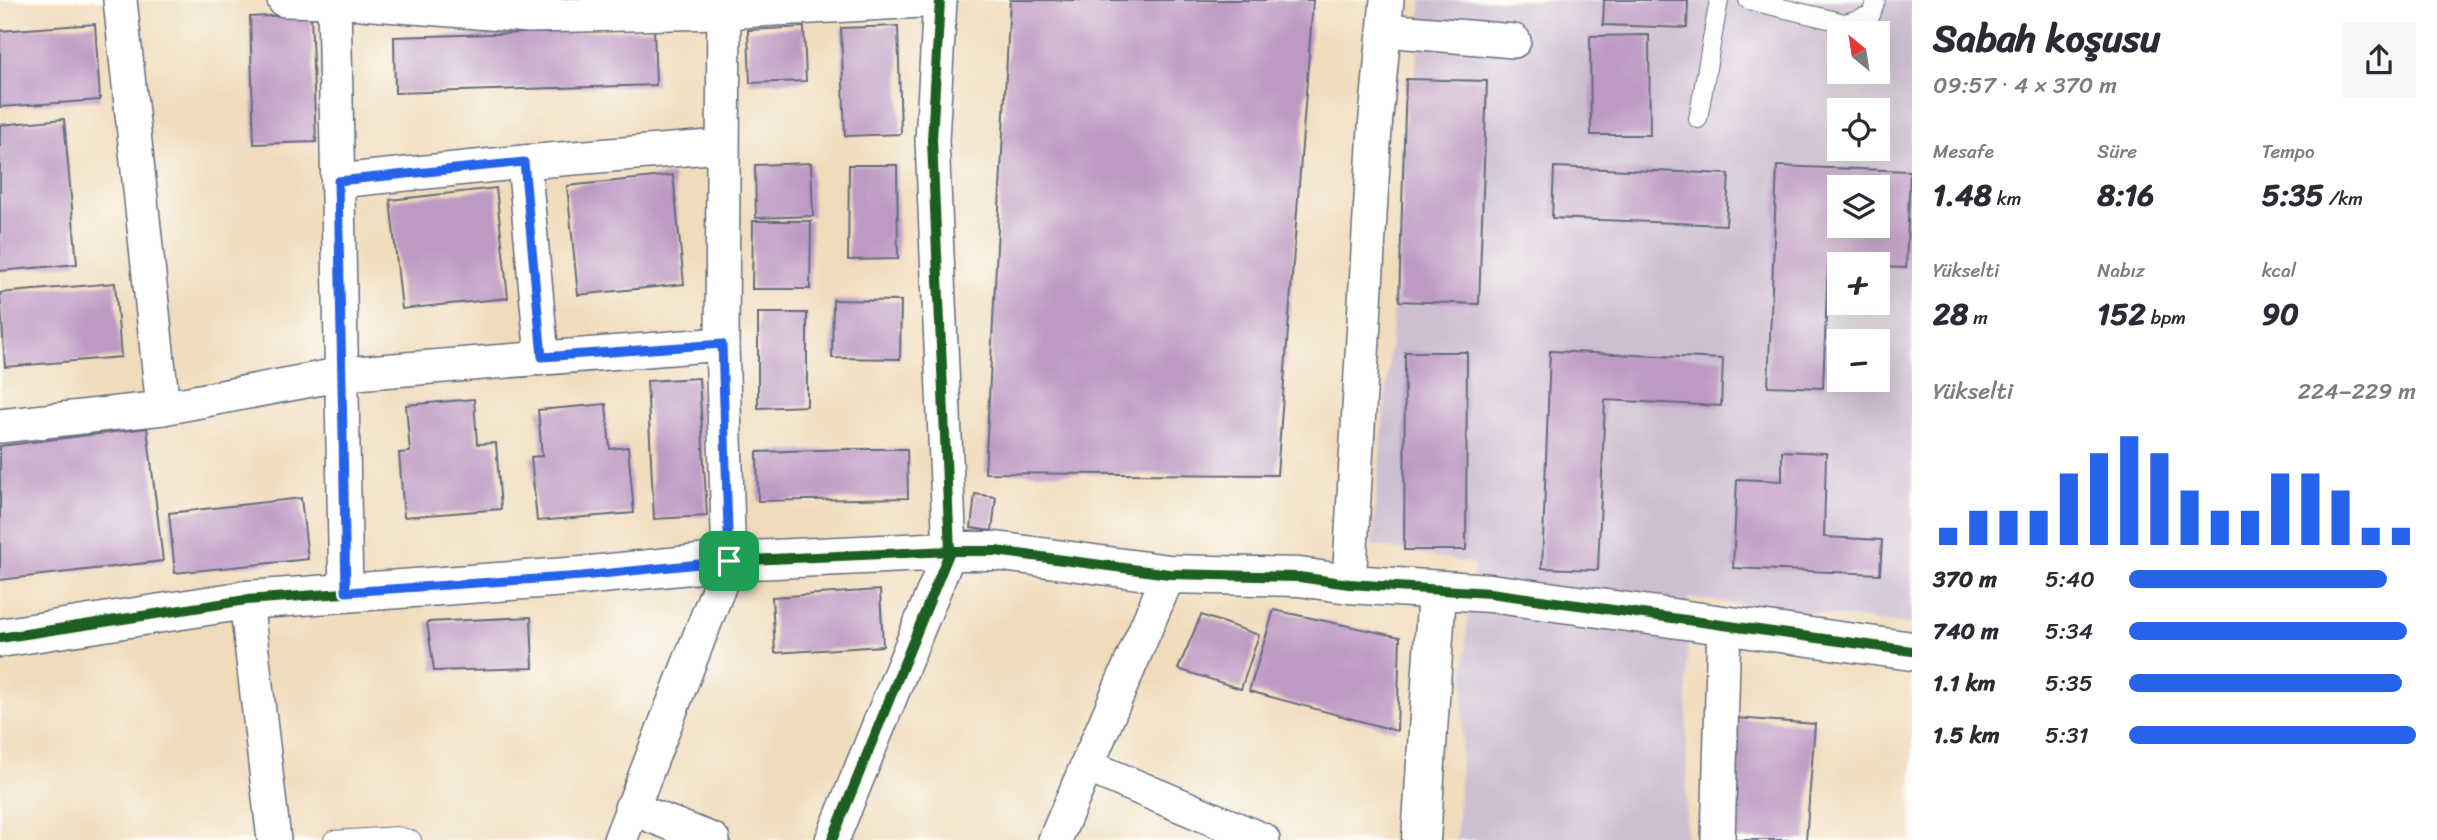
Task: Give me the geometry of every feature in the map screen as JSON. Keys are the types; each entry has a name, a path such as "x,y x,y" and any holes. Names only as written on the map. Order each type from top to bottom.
{"street":[{"path":"120,0 163,408"},
{"path":"284,0 529,8 940,0 932,140 950,551 832,840"},
{"path":"334,0 346,592"},
{"path":"620,840 729,561 722,344 724,6"},
{"path":"1349,584 1375,128 1386,15 1514,41"},
{"path":"338,181 722,146"},
{"path":"524,162 542,357"},
{"path":"0,426 163,408 343,374 722,344"},
{"path":"0,638 246,600 582,576 729,561 996,551 1169,574 1299,577 1349,584 1490,593 1912,651"},
{"path":"1055,840 1169,574"},
{"path":"1421,840 1437,591"},
{"path":"246,600 274,840"},
{"path":"1718,840 1724,625"},
{"path":"1087,765 1263,840"},
{"path":"631,808 713,840"}],"lane":[{"path":"1698,119 1719,0"},
{"path":"1748,0 1824,8 1845,23 1871,15 1876,0"},
{"path":"333,840 398,836 412,840"}],"shaded area":[{"path":"1422,0 1912,0 1912,625 1688,598 1686,840 1457,840 1467,622 1474,564 1372,545"}],"building":[{"path":"1010,0 1313,0 1277,475 985,473"},
{"path":"1604,0 1688,0 1687,28 1603,25"},
{"path":"311,14 316,142 254,144 250,17"},
{"path":"95,24 100,100 0,107 0,31"},
{"path":"898,26 901,134 845,136 841,28"},
{"path":"804,27 806,81 750,83 748,30"},
{"path":"654,29 656,85 395,93 394,37"},
{"path":"1649,35 1650,135 1591,135 1590,36"},
{"path":"1406,79 1487,81 1479,304 1399,301"},
{"path":"64,119 77,264 0,271 0,125"},
{"path":"811,163 813,216 756,218 755,165"},
{"path":"849,165 897,165 898,259 848,260"},
{"path":"1777,166 1910,171 1906,268 1890,267 1890,252 1827,252 1823,388 1768,386"},
{"path":"1554,167 1729,174 1726,225 1552,218"},
{"path":"673,175 684,284 578,295 567,186"},
{"path":"496,188 508,298 402,309 390,200"},
{"path":"753,221 811,221 810,289 752,289"},
{"path":"115,283 121,357 5,367 0,293"},
{"path":"833,300 901,301 900,359 832,358"},
{"path":"758,313 807,313 807,406 758,408"},
{"path":"1550,351 1723,359 1721,406 1605,400 1598,570 1542,568"},
{"path":"1405,352 1467,352 1466,550 1404,550"},
{"path":"699,378 707,516 654,519 647,381"},
{"path":"474,399 477,444 496,443 501,509 404,517 399,453 410,452 406,405"},
{"path":"606,404 610,449 628,447 634,513 537,521 531,457 542,456 538,410"},
{"path":"147,428 163,561 0,580 0,446"},
{"path":"907,449 908,498 758,501 757,452"},
{"path":"1782,451 1826,453 1824,537 1882,540 1880,574 1733,568 1737,479 1782,481"},
{"path":"975,494 996,497 992,531 971,528"},
{"path":"301,498 308,559 175,573 169,513"},
{"path":"880,590 883,646 775,653 772,597"},
{"path":"1274,610 1400,637 1397,731 1249,691"},
{"path":"1201,615 1259,635 1241,689 1178,669"},
{"path":"531,617 533,668 434,671 427,622"},
{"path":"1736,718 1815,724 1806,840 1726,840"}],"cycle path":[{"path":"832,840 950,551 932,140 940,0"},
{"path":"0,638 246,600 581,576 729,561 996,551 1169,574 1299,577 1349,584 1490,593 1912,651"}],"route":[{"path":"524,162 542,357 722,344 729,561 582,576 346,592 338,181 524,162"}]}
